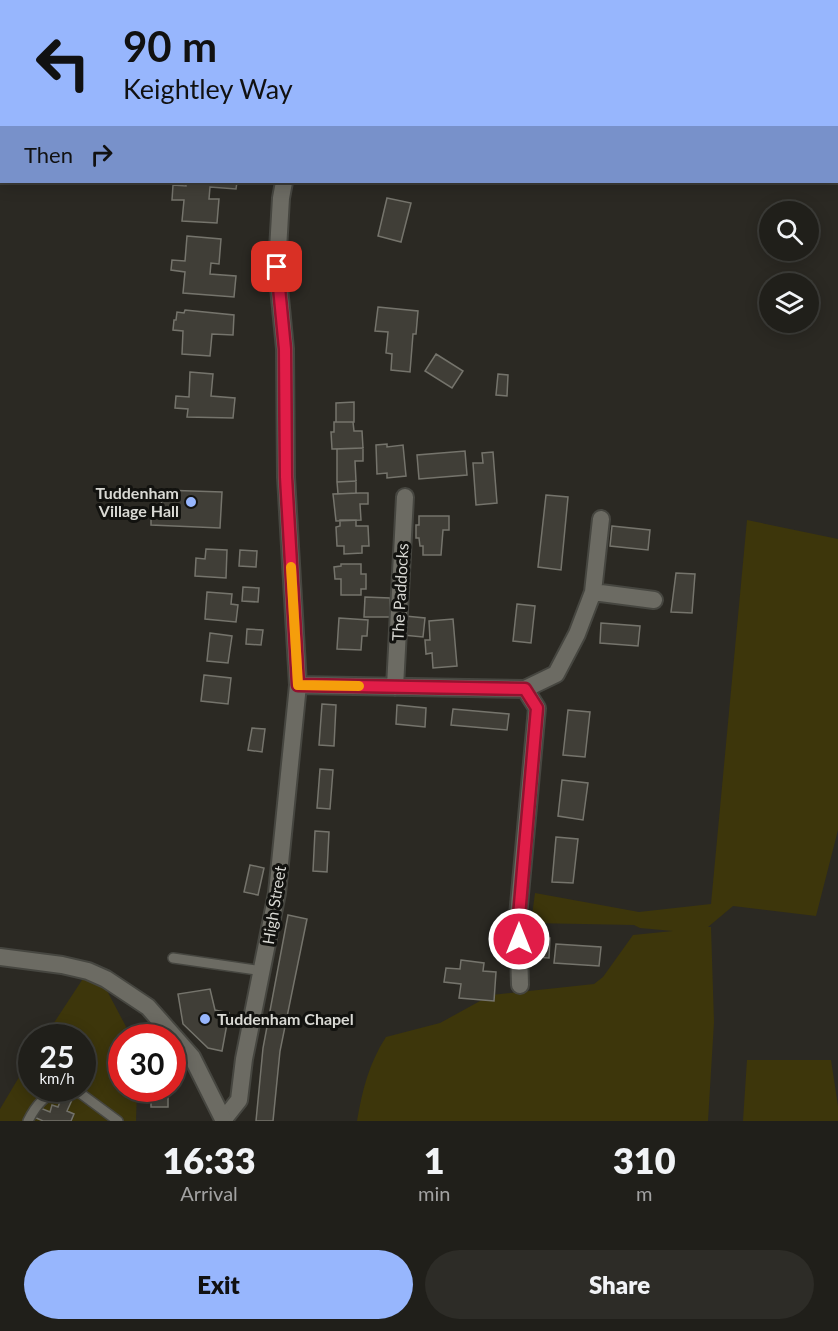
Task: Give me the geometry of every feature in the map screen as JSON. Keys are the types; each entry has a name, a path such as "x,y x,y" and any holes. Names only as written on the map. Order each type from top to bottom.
{"street":[{"name":"High Street","path":"224,1120 239,1100 244,1059 277,893 298,685 286,477 285,349 277,267 284,183"},
{"name":"The Paddocks","path":"395,687 405,497"},
{"path":"298,685 525,689 556,674 577,634 593,592 601,519"},
{"path":"593,592 654,600"},
{"path":"520,985 519,916 537,708 525,689"},
{"path":"0,957 62,965 88,971 106,979 148,1007 192,1057 224,1120"}],"lane":[{"path":"173,958 263,971"},
{"path":"28,1121 36,1105 40,1102"},
{"path":"92,1102 118,1121"}],"shaded area":[{"path":"747,520 838,539 838,830 816,916 733,906 708,927 711,927 714,1022 708,1121 357,1121 367,1078 386,1037 440,1023 491,995 594,984 603,977 633,935 673,931 640,928 634,925 531,923 535,893 639,912 711,904"},
{"path":"84,977 104,985 125,1024 108,1024 108,1102 137,1102 136,1121 0,1121 0,1109 18,1079 18,1102 96,1102 96,1024 53,1024"},
{"path":"747,1060 831,1060 838,1121 743,1121"}],"building":[{"path":"186,183 237,183 236,189 210,187 209,199 219,199 217,223 182,221 184,200 172,200 173,185 186,186"},
{"path":"387,198 411,203 401,242 378,236"},
{"path":"187,236 221,239 219,264 211,263 210,274 236,276 234,297 183,293 185,272 171,270 172,260 185,261"},
{"path":"378,307 418,311 416,334 413,334 410,372 391,370 392,354 386,353 388,332 375,331"},
{"path":"185,310 234,315 233,335 212,334 210,356 182,354 183,331 173,330 177,312 184,313"},
{"path":"436,354 463,371 452,388 425,371"},
{"path":"190,372 213,374 211,396 235,398 233,418 187,417 188,409 175,408 176,396 189,397"},
{"path":"498,374 508,375 507,396 496,395"},
{"path":"354,402 354,422 336,422 336,403"},
{"path":"334,422 353,422 354,431 362,431 363,448 332,449 331,432 334,432"},
{"path":"387,444 387,447 403,445 406,476 387,478 387,473 377,474 376,445"},
{"path":"363,448 363,461 355,461 356,481 337,482 337,449"},
{"path":"465,451 467,475 419,479 417,455"},
{"path":"493,452 497,503 476,505 473,463 483,463 482,453"},
{"path":"356,481 356,493 338,494 337,482"},
{"name":"Tuddenham Village Hall","path":"162,490 222,492 220,528 151,525 151,512 161,513"},
{"path":"368,493 368,504 360,504 361,520 336,521 333,494"},
{"path":"546,495 568,497 561,570 538,567"},
{"path":"419,516 449,516 449,530 443,530 441,555 423,555 423,546 420,546 419,538 416,538"},
{"path":"340,520 356,520 356,526 368,526 369,546 362,546 362,553 344,554 344,546 337,546 336,527 340,526"},
{"path":"612,526 650,530 648,550 610,546"},
{"path":"206,549 227,550 226,578 195,576 196,558 205,559"},
{"path":"240,550 257,551 256,567 239,566"},
{"path":"341,564 361,564 361,574 366,574 366,589 361,589 361,595 341,595 341,579 335,579 334,567 341,566"},
{"path":"676,573 695,574 692,613 671,612"},
{"path":"243,587 259,588 258,602 242,601"},
{"path":"207,592 232,594 231,604 238,605 236,622 205,619"},
{"path":"365,597 390,598 390,617 364,617"},
{"path":"517,604 535,606 531,643 513,641"},
{"path":"405,616 425,618 423,637 403,635"},
{"path":"339,618 368,620 367,636 362,636 361,650 337,649"},
{"path":"453,619 457,666 433,668 432,653 426,654 425,640 430,640 429,621"},
{"path":"601,623 640,626 638,646 600,643"},
{"path":"247,629 263,630 261,645 246,644"},
{"path":"210,633 232,636 228,663 207,661"},
{"path":"204,675 231,678 228,704 201,701"},
{"path":"322,704 336,705 334,746 319,745"},
{"path":"397,705 426,708 425,727 396,724"},
{"path":"453,709 509,714 507,730 451,725"},
{"path":"568,710 590,712 585,757 563,755"},
{"path":"252,728 265,729 262,752 248,750"},
{"path":"320,769 333,770 330,809 317,808"},
{"path":"562,780 588,783 583,820 558,816"},
{"path":"315,831 329,832 327,872 313,871"},
{"path":"556,837 578,839 573,883 552,882"},
{"path":"250,865 264,868 258,895 244,892"},
{"path":"288,915 307,919 280,1051 273,1121 256,1121 263,1048"},
{"path":"535,938 550,938 549,958 535,957"},
{"path":"556,944 601,947 599,966 554,963"},
{"path":"461,960 484,963 483,971 496,972 494,1001 459,998 461,984 444,982 446,968 460,969"},
{"name":"Tuddenham Chapel","path":"210,989 215,1010 229,1013 222,1051 208,1048 186,1027 186,1024 183,1024 178,994"},
{"path":"60,1102 71,1102 67,1111 74,1114 71,1121 43,1121 34,1117 38,1107 50,1112 52,1105 58,1107"},
{"path":"151,1102 168,1102 168,1107 151,1107"}],"slow traffic":[{"path":"291,567 298,685 359,686"}],"place":[{"name":"Tuddenham Village Hall","path":"191,502"},
{"name":"Tuddenham Chapel","path":"205,1019"}],"route":[{"path":"277,267 285,349 286,477 298,685 525,689 537,708 519,939"}]}
